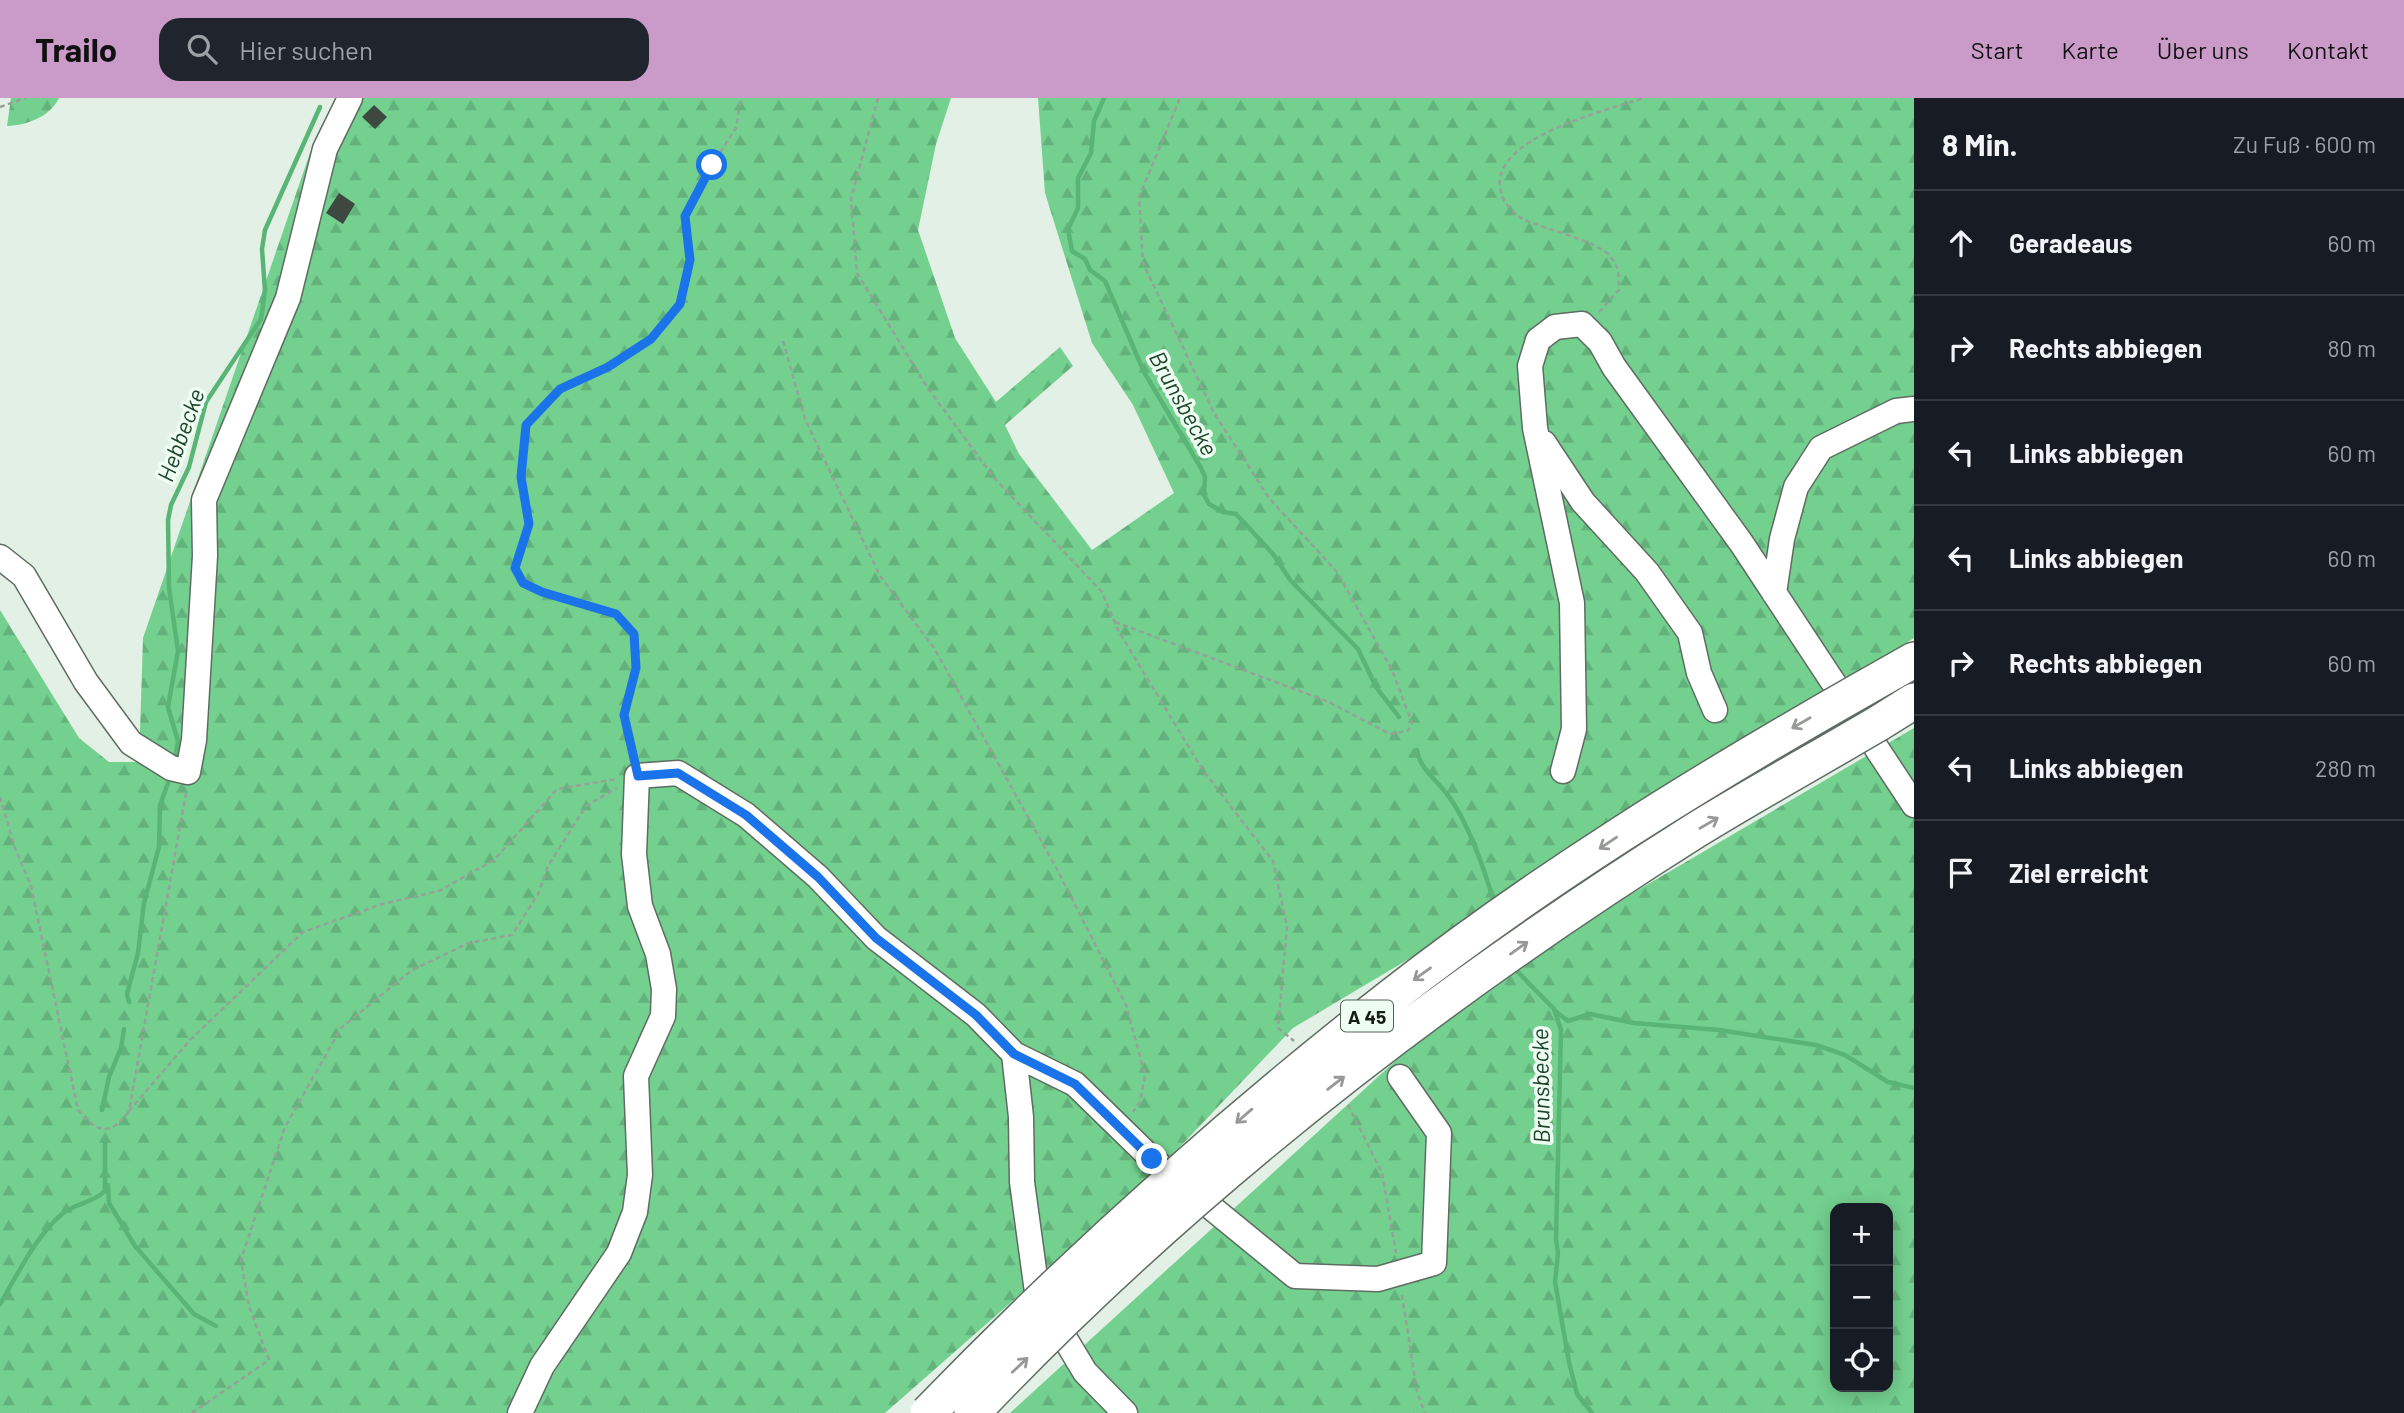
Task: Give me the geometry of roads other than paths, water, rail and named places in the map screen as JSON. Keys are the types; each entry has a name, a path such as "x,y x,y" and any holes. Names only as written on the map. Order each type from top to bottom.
{"highway":[{"name":"A 45","path":"928,1413 1116,1227 1270,1094 1395,993 1680,796 1914,660"},
{"name":"A 45","path":"972,1413 1167,1226 1294,1116 1417,1020 1675,844 1914,701"}],"street":[{"path":"0,557 24,576 86,682 131,743 171,768 188,772 194,740 204,582 204,499 288,298 325,149 350,98"},
{"path":"1563,771 1574,729 1572,603 1535,428 1530,366 1538,340 1555,327 1582,324 1600,342 1614,367 1774,593 1914,805"},
{"path":"1774,593 1782,539 1796,487 1821,448 1896,411 1914,409"},
{"path":"1535,428 1583,502 1647,572 1690,633 1699,673 1715,710"},
{"path":"520,1413 542,1366 619,1253 635,1212 640,1175 636,1076 663,1016 664,989 658,954 640,906 634,854 638,776 678,773 746,815 818,877 876,938 976,1015 1014,1054 1075,1084 1152,1159 1295,1276 1378,1279 1434,1263 1440,1133 1400,1077"},
{"path":"1014,1054 1021,1117 1022,1182 1037,1292 1085,1372 1125,1413"}],"waterway":[{"name":"Brunsbecke","path":"1104,98 1094,121 1091,153 1078,178 1078,208 1068,229 1072,251 1085,259 1090,270 1105,281 1144,372 1201,468 1205,477 1204,495 1209,504 1223,512 1236,514 1273,554 1291,581 1358,649 1376,687 1399,717"},
{"name":"Hebbecke","path":"176,754 178,741 168,707 178,651 169,588 168,520 171,505 189,467 206,402 261,319 265,291 262,249 265,230 320,107"},
{"name":"Brunsbecke","path":"1417,750 1424,768 1447,794 1462,817 1494,903"},
{"name":"Hebbecke","path":"129,1002 127,994 138,953 144,903 159,847 160,805 168,783"},
{"name":"Brunsbecke","path":"1514,968 1554,1009 1561,1030 1556,1239 1558,1253 1555,1282 1577,1394 1592,1413"},
{"path":"1554,1010 1568,1021 1590,1014 1634,1023 1719,1030 1816,1045 1845,1055 1888,1082 1914,1088"},
{"name":"Hebbecke","path":"102,1110 124,1029"},
{"name":"Hebbecke","path":"0,1304 28,1256 52,1223 67,1210 105,1191 105,1142"},
{"path":"108,1185 109,1203 135,1246 194,1314 216,1326"}]}
